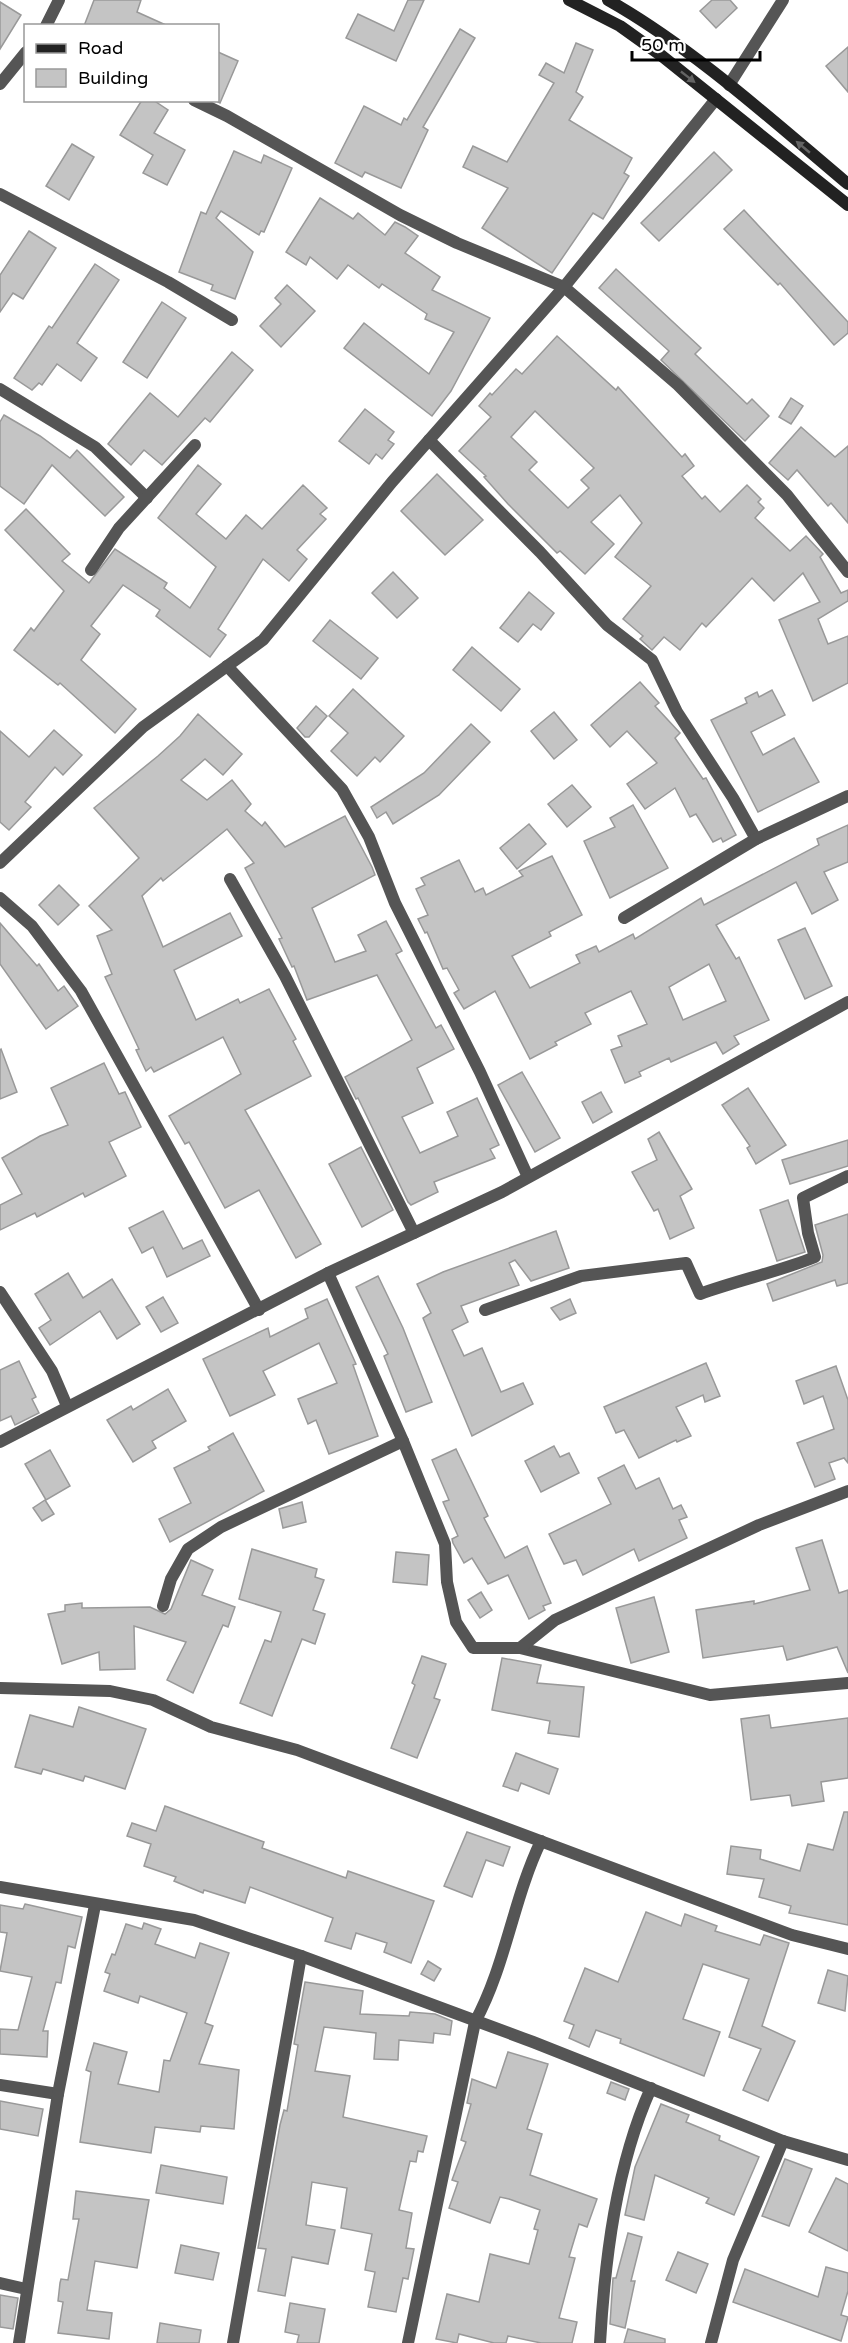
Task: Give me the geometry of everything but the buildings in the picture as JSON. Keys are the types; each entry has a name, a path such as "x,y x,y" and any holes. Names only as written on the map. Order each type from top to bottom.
{"main road":[{"path":"569,0 620,26 716,99 848,205"},
{"path":"608,0 629,12 729,85 848,184"}],"street":[{"path":"47,24 59,0"},
{"path":"729,85 781,1"},
{"path":"0,84 24,54"},
{"path":"0,863 143,727 263,640 429,440 564,287 716,99"},
{"path":"198,102 227,116 410,220 457,243 564,287 687,394 788,495 848,572"},
{"path":"0,194 168,282 232,320"},
{"path":"0,389 95,447 147,498"},
{"path":"429,440 540,552 607,625 652,660 677,712 733,798 756,839"},
{"path":"91,570 119,528 195,446"},
{"path":"227,666 342,789 369,837 395,903 470,1051 528,1178"},
{"path":"624,918 756,839 848,796"},
{"path":"230,879 285,976 414,1233"},
{"path":"0,898 32,926 81,991 260,1310"},
{"path":"0,1442 328,1273 528,1178 848,1002"},
{"path":"485,1311 581,1276 687,1263 700,1294 750,1276 786,1269 815,1257 808,1233 803,1198 848,1176"},
{"path":"328,1273 403,1441 445,1544 447,1582 456,1622 473,1648 520,1648 710,1695 848,1683"},
{"path":"0,1292 52,1371 67,1406"},
{"path":"163,1606 171,1579 188,1549 221,1527 403,1441"},
{"path":"520,1648 555,1620 759,1525 848,1491"},
{"path":"0,1688 111,1691 153,1700 211,1727 297,1750 792,1935 848,1949"},
{"path":"408,2343 475,2022 487,2000 527,1870 541,1841"},
{"path":"0,1887 95,1905 194,1920 301,1956 651,2088 783,2141 848,2160"},
{"path":"19,2343 58,2094 95,1905"},
{"path":"233,2343 301,1956"},
{"path":"0,2085 58,2094"},
{"path":"600,2343 602,2303 616,2205 635,2124 651,2088"},
{"path":"711,2343 734,2260 783,2141"},
{"path":"0,2283 26,2289"}]}
